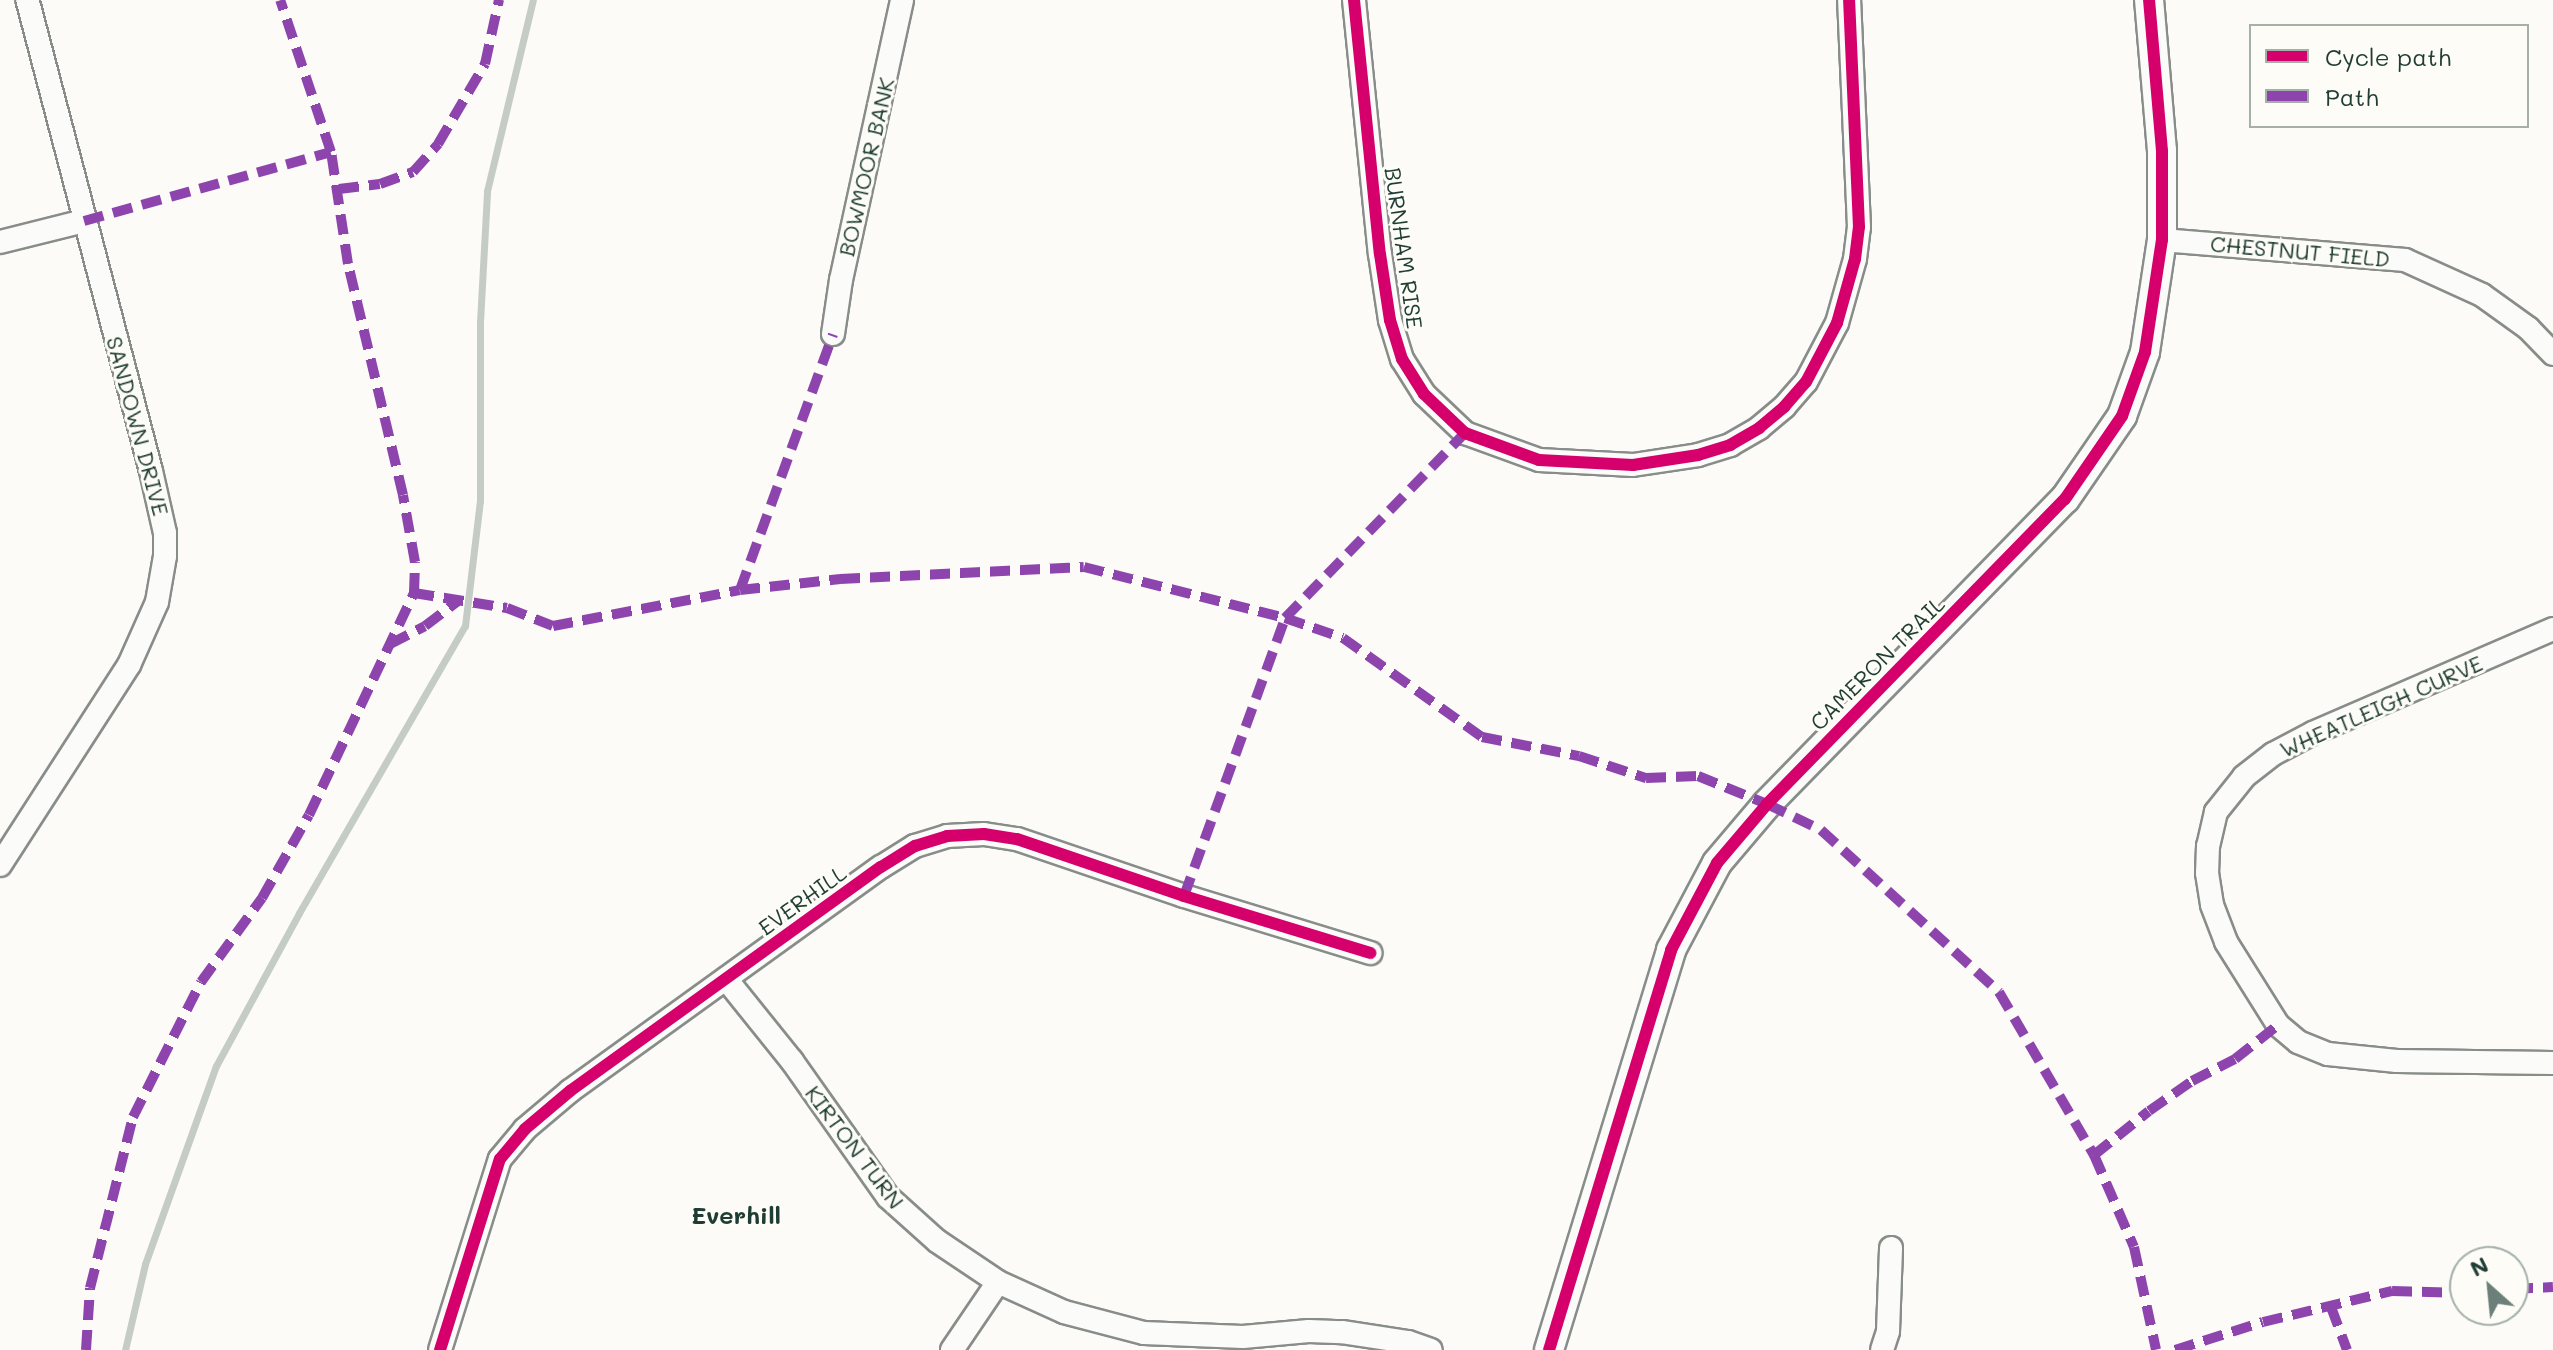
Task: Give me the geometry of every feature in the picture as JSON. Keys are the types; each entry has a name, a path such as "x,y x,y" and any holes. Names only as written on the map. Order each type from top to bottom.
{"street":[{"name":"SANDOWN DRIVE","path":"0,865 129,665 149,626 163,577 165,533 27,0"},
{"name":"BOWMOOR BANK","path":"833,334 841,280 902,0"},
{"name":"BURNHAM RISE","path":"1354,0 1380,254 1390,320 1402,359 1424,394 1465,433 1539,460 1633,465 1698,455 1730,445 1759,428 1806,382 1837,323 1855,259 1859,227 1849,0"},
{"name":"CAMERON TRAIL","path":"1549,1350 1671,950 1693,903 1717,863 1767,804 2057,509 2104,446 2122,416 2145,352 2162,240 2162,151 2149,0"},
{"path":"0,242 84,221"},
{"name":"CHESTNUT FIELD","path":"2162,240 2405,260 2482,295 2528,328 2553,354"},
{"name":"WHEATLEIGH CURVE","path":"2553,629 2313,733 2273,754 2244,777 2216,812 2208,846 2207,873 2212,905 2226,942 2278,1025 2298,1042 2328,1054 2384,1060 2553,1063"},
{"name":"EVERHILL","path":"440,1350 500,1159 544,1110 915,846 947,836 984,834 1017,839 1184,896 1370,953"},
{"name":"KIRTON TURN","path":"726,979 792,1061 888,1197 937,1241 998,1282 1064,1312 1144,1333 1243,1337 1309,1331 1342,1332 1408,1342 1431,1350"},
{"path":"1882,1350 1888,1331 1891,1248"},
{"path":"952,1350 998,1282"}],"waterway":[{"path":"125,1350 145,1264 216,1066 299,913 465,626 480,501 480,322 487,191 533,0"}],"marked path":[{"path":"86,1350 90,1288 133,1117 201,982 262,898 309,815 414,593 415,562 403,495 348,264 331,152 280,0"},
{"path":"339,189 380,184 413,172 438,144 485,64 499,0"},
{"path":"84,221 331,152"},
{"path":"740,590 833,334"},
{"path":"1184,896 1285,618 1465,433"},
{"path":"414,593 507,608 553,626 740,590 840,579 1084,567 1285,618 1343,638 1482,737 1579,756 1646,778 1698,776 1767,804 1821,830 1999,992 2094,1155 2134,1247 2156,1350"},
{"path":"390,644 425,626 458,601"},
{"path":"2094,1155 2149,1111 2192,1081 2235,1059 2278,1025"},
{"path":"2529,1288 2553,1287"},
{"path":"2175,1350 2263,1322 2392,1291 2449,1293"},
{"path":"2331,1307 2347,1350"}],"cycle path":[{"path":"1354,0 1380,254 1390,320 1402,359 1424,394 1465,433 1539,460 1633,465 1698,455 1730,445 1759,428 1784,407 1806,382 1837,323 1855,259 1859,227 1849,0"},
{"path":"1549,1350 1671,950 1717,863 1767,804 2065,499 2122,416 2145,352 2162,240 2162,151 2149,0"},
{"path":"440,1350 500,1159 525,1129 570,1091 881,867 915,846 947,836 984,834 1017,839 1184,896 1370,953"}],"district":[{"name":"Everhill","path":"736,1215"}]}
